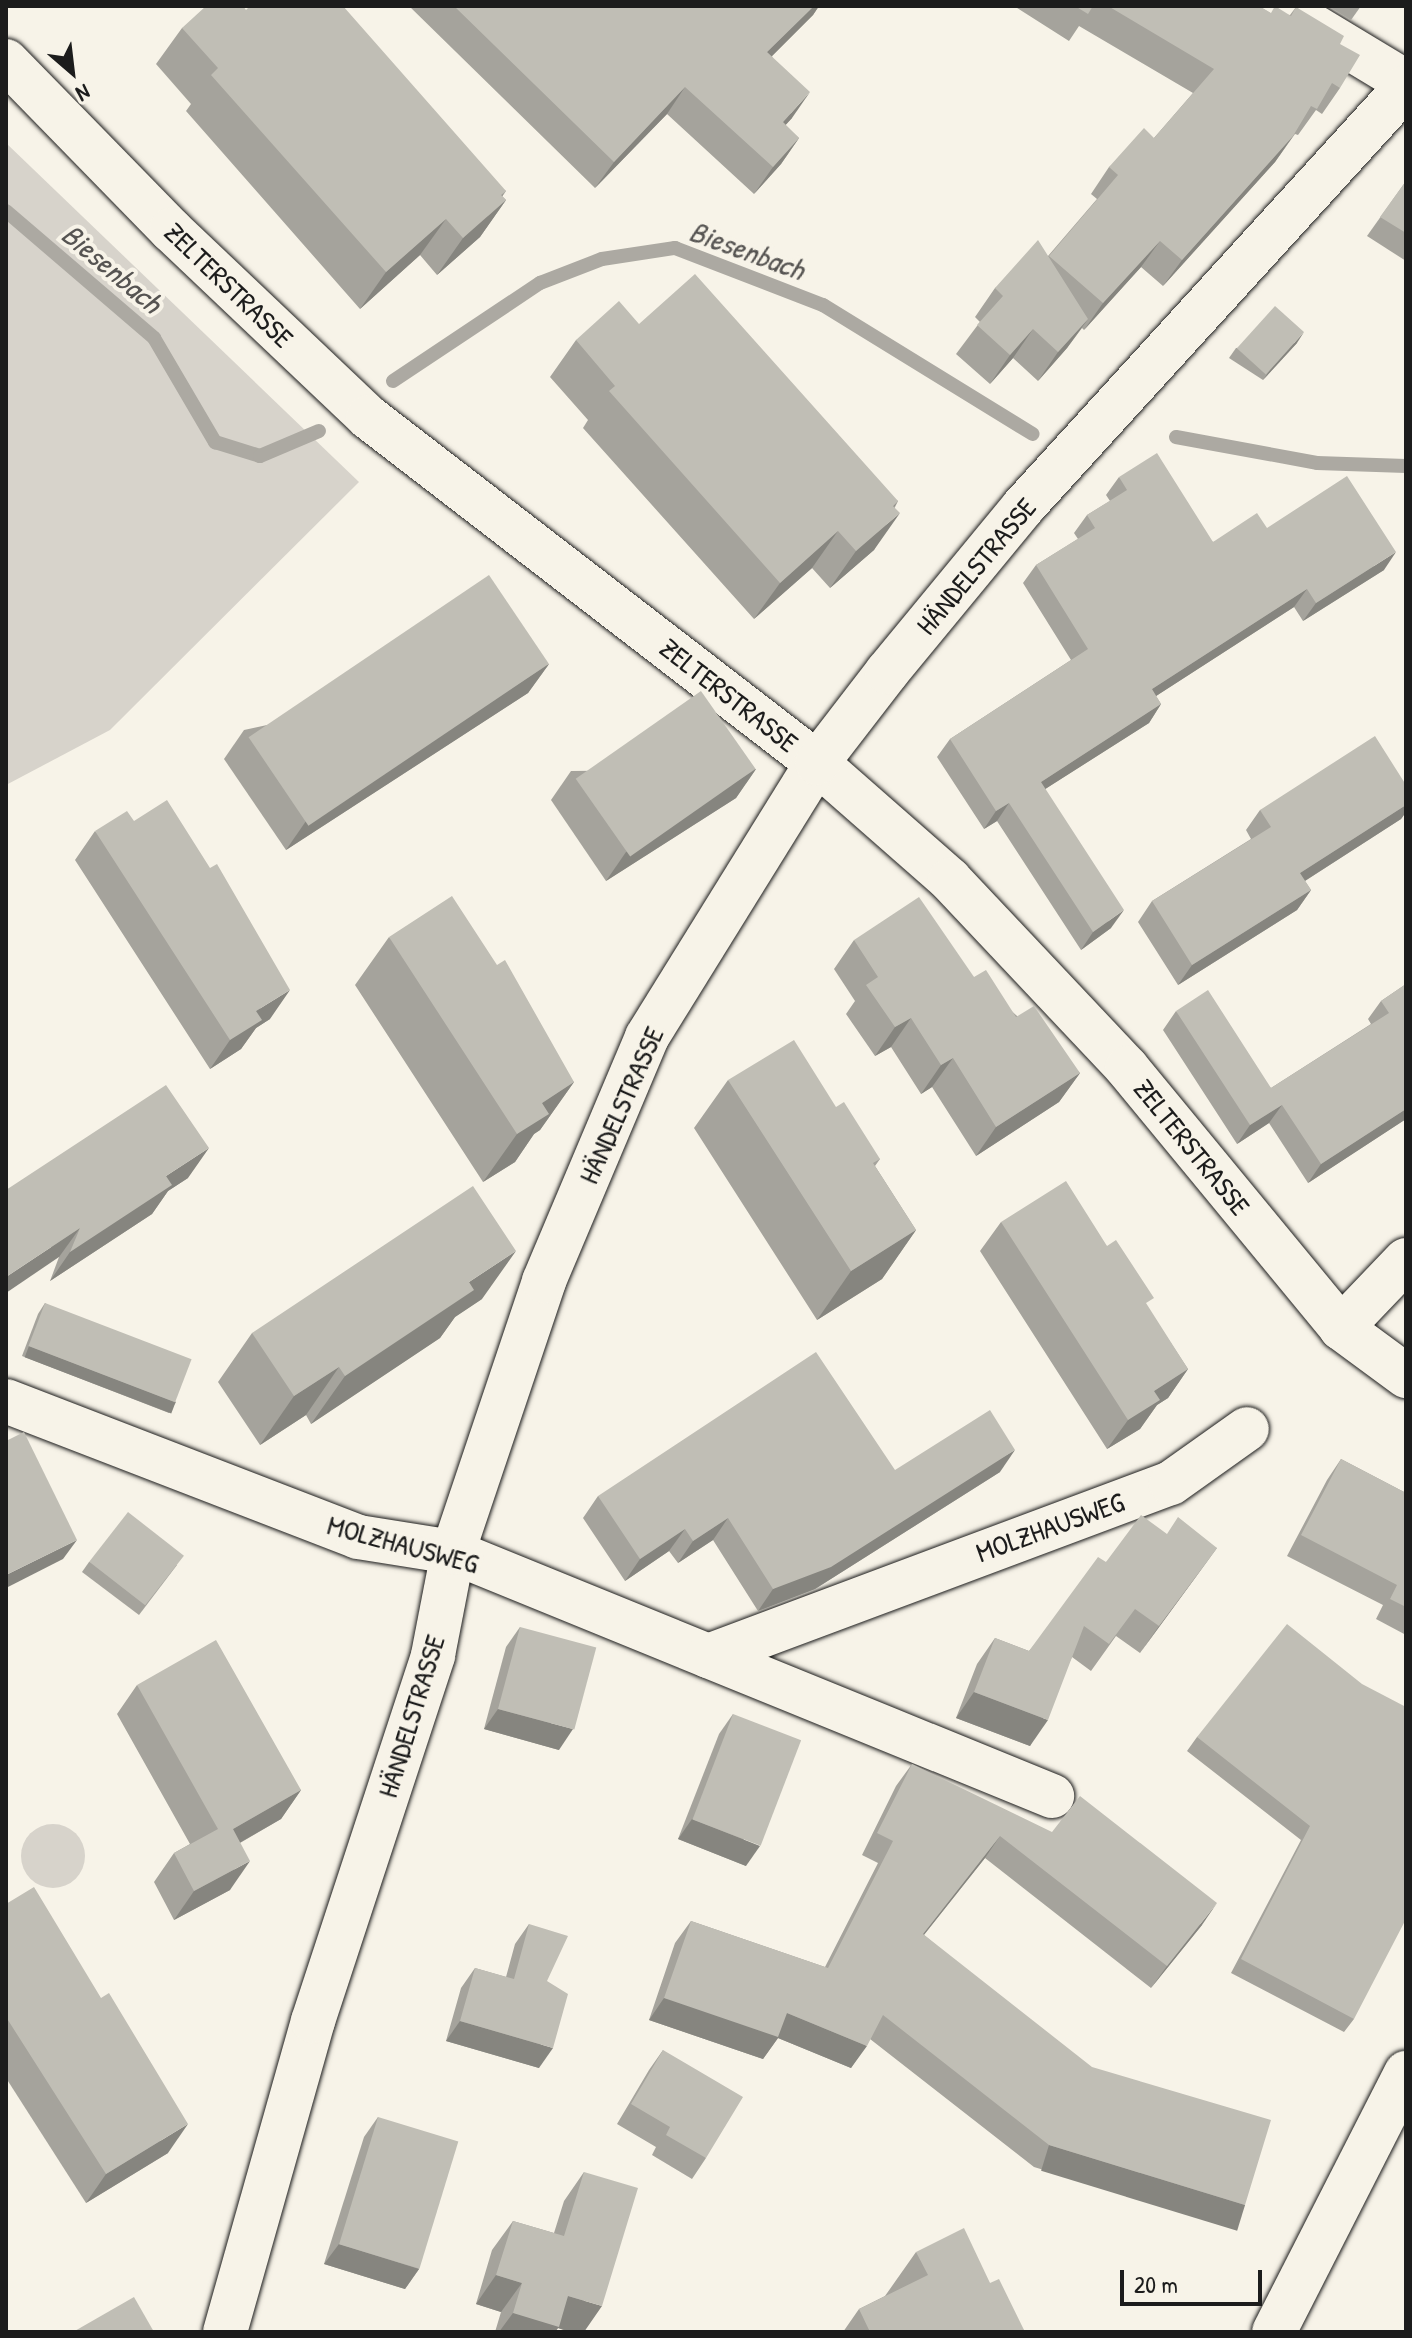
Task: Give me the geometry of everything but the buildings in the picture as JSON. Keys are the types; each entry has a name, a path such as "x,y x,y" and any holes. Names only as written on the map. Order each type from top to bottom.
{"street":[{"path":"1280,6 1406,84"},
{"name":"ZELTERSTRASSE","path":"6,61 171,230 368,417 817,763 950,880 1127,1068 1341,1328 1406,1376"},
{"name":"HÄNDELSTRASSE","path":"225,2332 313,2021 433,1655 453,1552 544,1281 647,1037 817,763 1023,507 1406,84"},
{"path":"1341,1328 1406,1260"},
{"name":"MOLZHAUSWEG","path":"6,1401 358,1537 453,1552 1052,1796"},
{"name":"MOLZHAUSWEG","path":"708,1656 1171,1483 1247,1429"},
{"path":"1274,2332 1406,2073"}],"shaded area":[{"path":"6,143 359,482 110,730 6,785"},
{"path":"53,1824 71,1830 79,1838 85,1856 79,1874 71,1882 53,1888 35,1882 27,1874 21,1856 27,1838 35,1830"}],"waterway":[{"name":"Biesenbach","path":"6,211 154,338 215,442 260,456 319,431"},
{"name":"Biesenbach","path":"393,381 540,283 602,259 675,248 823,305 1033,434"},
{"name":"Biesenbach","path":"1176,437 1317,463 1406,466"}]}
